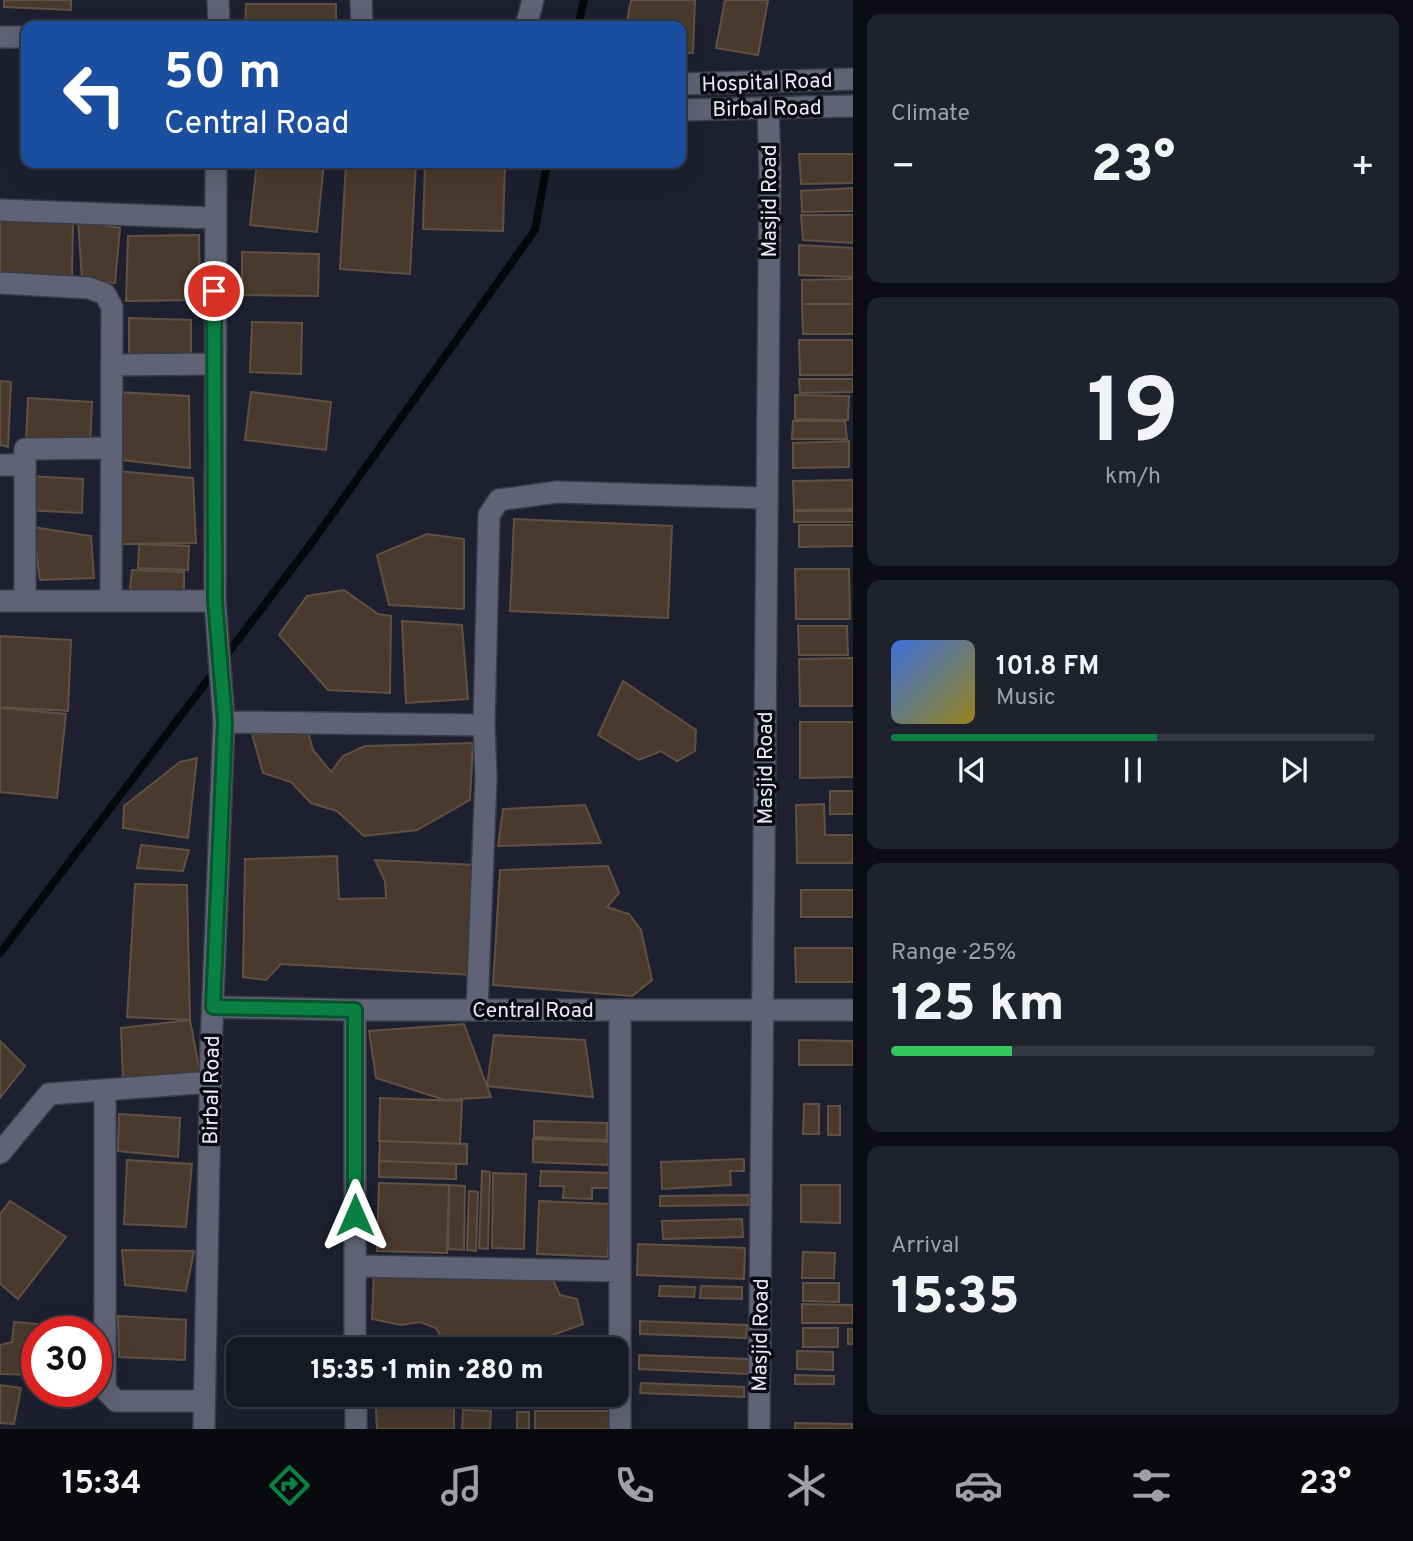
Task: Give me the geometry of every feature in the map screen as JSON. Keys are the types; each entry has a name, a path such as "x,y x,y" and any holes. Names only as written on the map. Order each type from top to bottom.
{"street":[{"path":"218,0 219,21"},
{"path":"361,0 362,21"},
{"path":"527,21 533,0"},
{"path":"0,37 21,37"},
{"name":"Hospital Road","path":"686,84 853,79"},
{"name":"Birbal Road","path":"686,110 853,106"},
{"name":"Masjid Road","path":"759,1429 768,108"},
{"name":"Birbal Road","path":"204,1429 213,1007 225,722 215,601 216,168"},
{"path":"0,210 214,218"},
{"path":"0,283 89,288 105,294 112,307 111,601"},
{"path":"112,365 214,364"},
{"path":"25,601 23,465 27,447 112,447"},
{"path":"0,465 23,465"},
{"path":"477,1010 486,777 486,536 489,515 499,500 556,492 767,498"},
{"path":"0,601 215,601"},
{"path":"225,722 484,725"},
{"name":"Central Road","path":"213,1007 355,1010 853,1010"},
{"path":"355,1010 355,1337"},
{"path":"620,1010 620,1429"},
{"path":"0,1153 49,1094 211,1082"},
{"path":"106,1090 105,1389 116,1401 204,1401"},
{"path":"355,1266 620,1270"},
{"path":"356,1407 356,1429"}],"building":[{"path":"4,0 71,0 71,10 4,7"},
{"path":"631,0 695,0 693,53 686,53 686,21 627,21"},
{"path":"725,0 768,0 758,55 716,48"},
{"path":"246,4 336,4 336,21 245,21"},
{"path":"799,154 853,154 853,183 801,184"},
{"path":"256,168 323,168 317,232 250,225"},
{"path":"346,168 416,168 410,274 340,269"},
{"path":"425,168 505,168 503,231 423,229"},
{"path":"853,188 853,211 802,212 801,191"},
{"path":"801,215 853,215 853,243 803,240"},
{"path":"0,218 73,219 72,277 0,275"},
{"path":"78,220 120,228 115,283 82,280"},
{"path":"199,235 200,300 126,301 128,236"},
{"path":"799,245 853,248 853,277 799,275"},
{"path":"242,252 319,254 318,296 242,295"},
{"path":"853,279 853,304 802,304 802,280"},
{"path":"802,304 853,304 853,334 803,334"},
{"path":"129,318 191,320 191,356 129,355"},
{"path":"252,322 302,323 301,374 250,372"},
{"path":"799,340 853,340 853,375 800,375"},
{"path":"799,379 853,379 853,392 800,393"},
{"path":"0,381 11,382 8,447 0,445"},
{"path":"118,392 189,396 190,468 122,460"},
{"path":"251,392 331,402 326,450 245,440"},
{"path":"795,395 849,396 848,420 795,419"},
{"path":"28,398 92,402 90,447 26,443"},
{"path":"793,421 845,421 847,439 792,439"},
{"path":"849,441 849,467 793,468 793,443"},
{"path":"117,471 193,478 196,543 121,544"},
{"path":"27,476 83,479 82,513 26,510"},
{"path":"853,480 853,509 794,510 793,481"},
{"path":"794,511 853,511 853,522 794,522"},
{"path":"514,519 672,526 668,618 510,611"},
{"path":"799,525 853,525 853,546 799,547"},
{"path":"33,527 91,536 94,578 40,580"},
{"path":"427,534 464,539 464,609 389,605 377,555"},
{"path":"139,544 189,546 188,570 138,568"},
{"path":"795,569 849,569 850,619 796,619"},
{"path":"132,570 184,572 184,601 129,598"},
{"path":"344,590 378,614 391,616 390,693 328,690 279,635 307,596"},
{"path":"402,621 462,625 468,699 406,703"},
{"path":"798,626 847,626 848,655 799,655"},
{"path":"0,636 71,640 68,711 0,707"},
{"path":"853,658 853,706 800,706 799,659"},
{"path":"623,681 696,730 695,751 677,761 661,751 639,760 598,735"},
{"path":"0,708 66,714 57,798 0,792"},
{"path":"800,722 853,722 853,777 800,778"},
{"path":"308,732 313,750 331,772 343,756 365,746 473,743 470,800 417,830 364,836 337,811 311,803 291,782 263,773 252,734"},
{"path":"197,758 188,838 123,828 124,806 180,762"},
{"path":"830,791 853,791 853,814 830,814"},
{"path":"824,804 825,835 853,835 853,863 797,863 796,805"},
{"path":"585,805 601,843 498,846 503,809"},
{"path":"141,845 189,850 183,871 137,868"},
{"path":"337,856 339,899 386,898 385,881 375,860 476,865 472,975 281,964 266,980 243,977 245,859"},
{"path":"608,866 619,893 607,907 629,914 641,930 652,980 632,996 493,985 500,870"},
{"path":"135,884 187,885 190,1020 127,1017"},
{"path":"801,890 853,890 853,917 801,917"},
{"path":"795,948 853,948 853,982 796,982"},
{"path":"190,1020 202,1083 123,1082 121,1028"},
{"path":"464,1024 491,1097 445,1100 376,1078 369,1031"},
{"path":"494,1035 585,1040 593,1097 487,1086"},
{"path":"799,1040 853,1041 853,1065 799,1065"},
{"path":"0,1041 25,1066 0,1098"},
{"path":"380,1098 462,1101 460,1144 379,1141"},
{"path":"804,1104 819,1104 819,1134 803,1134"},
{"path":"828,1106 840,1106 840,1135 828,1135"},
{"path":"119,1114 180,1118 178,1157 118,1151"},
{"path":"534,1121 607,1123 607,1140 534,1137"},
{"path":"533,1139 610,1142 608,1165 533,1162"},
{"path":"380,1141 467,1144 467,1164 379,1161"},
{"path":"744,1159 744,1171 730,1171 731,1185 662,1189 661,1162"},
{"path":"127,1160 192,1164 186,1227 124,1224"},
{"path":"379,1161 456,1164 456,1179 379,1177"},
{"path":"482,1171 490,1172 488,1249 479,1248"},
{"path":"541,1171 612,1173 611,1188 592,1188 592,1199 563,1198 564,1186 540,1186"},
{"path":"493,1173 526,1174 524,1249 492,1248"},
{"path":"379,1183 449,1185 447,1253 377,1251"},
{"path":"449,1185 465,1186 464,1250 448,1249"},
{"path":"801,1185 840,1185 840,1223 801,1222"},
{"path":"469,1191 478,1192 476,1251 467,1250"},
{"path":"749,1195 749,1205 660,1206 660,1196"},
{"path":"10,1201 66,1237 18,1299 0,1284 0,1214"},
{"path":"539,1201 610,1204 608,1257 537,1254"},
{"path":"742,1219 743,1237 663,1239 662,1221"},
{"path":"638,1244 745,1248 744,1279 637,1275"},
{"path":"122,1250 194,1251 186,1291 125,1285"},
{"path":"803,1252 835,1253 834,1278 802,1278"},
{"path":"374,1273 552,1278 560,1295 577,1299 583,1324 550,1337 441,1337 436,1328 420,1322 401,1325 372,1319"},
{"path":"803,1283 839,1283 839,1302 803,1301"},
{"path":"660,1286 695,1287 694,1297 659,1296"},
{"path":"701,1286 742,1287 742,1299 700,1298"},
{"path":"802,1304 853,1305 853,1323 802,1323"},
{"path":"118,1316 186,1320 185,1360 119,1357"},
{"path":"640,1321 747,1325 746,1338 640,1334"},
{"path":"14,1322 21,1323 21,1375 0,1374 0,1345 12,1342"},
{"path":"803,1328 838,1328 838,1347 803,1347"},
{"path":"848,1329 853,1329 853,1344 848,1344"},
{"path":"797,1351 833,1352 833,1370 797,1369"},
{"path":"639,1355 749,1359 748,1374 639,1369"},
{"path":"795,1375 834,1376 834,1384 795,1384"},
{"path":"641,1383 744,1387 744,1397 640,1393"},
{"path":"0,1385 21,1388 14,1424 0,1423"},
{"path":"376,1407 454,1407 454,1429 377,1429"},
{"path":"463,1410 491,1411 490,1429 462,1429"},
{"path":"535,1411 613,1411 613,1429 535,1429"},
{"path":"517,1412 529,1412 529,1429 517,1429"},
{"path":"795,1423 852,1424 852,1429 795,1429"}],"waterway":[{"path":"579,21 584,0"},
{"path":"224,658 313,541 535,230 546,168"},
{"path":"0,953 217,668"}],"route":[{"path":"214,291 215,601 225,722 213,1007 254,1010 355,1010 355,1215"}]}
